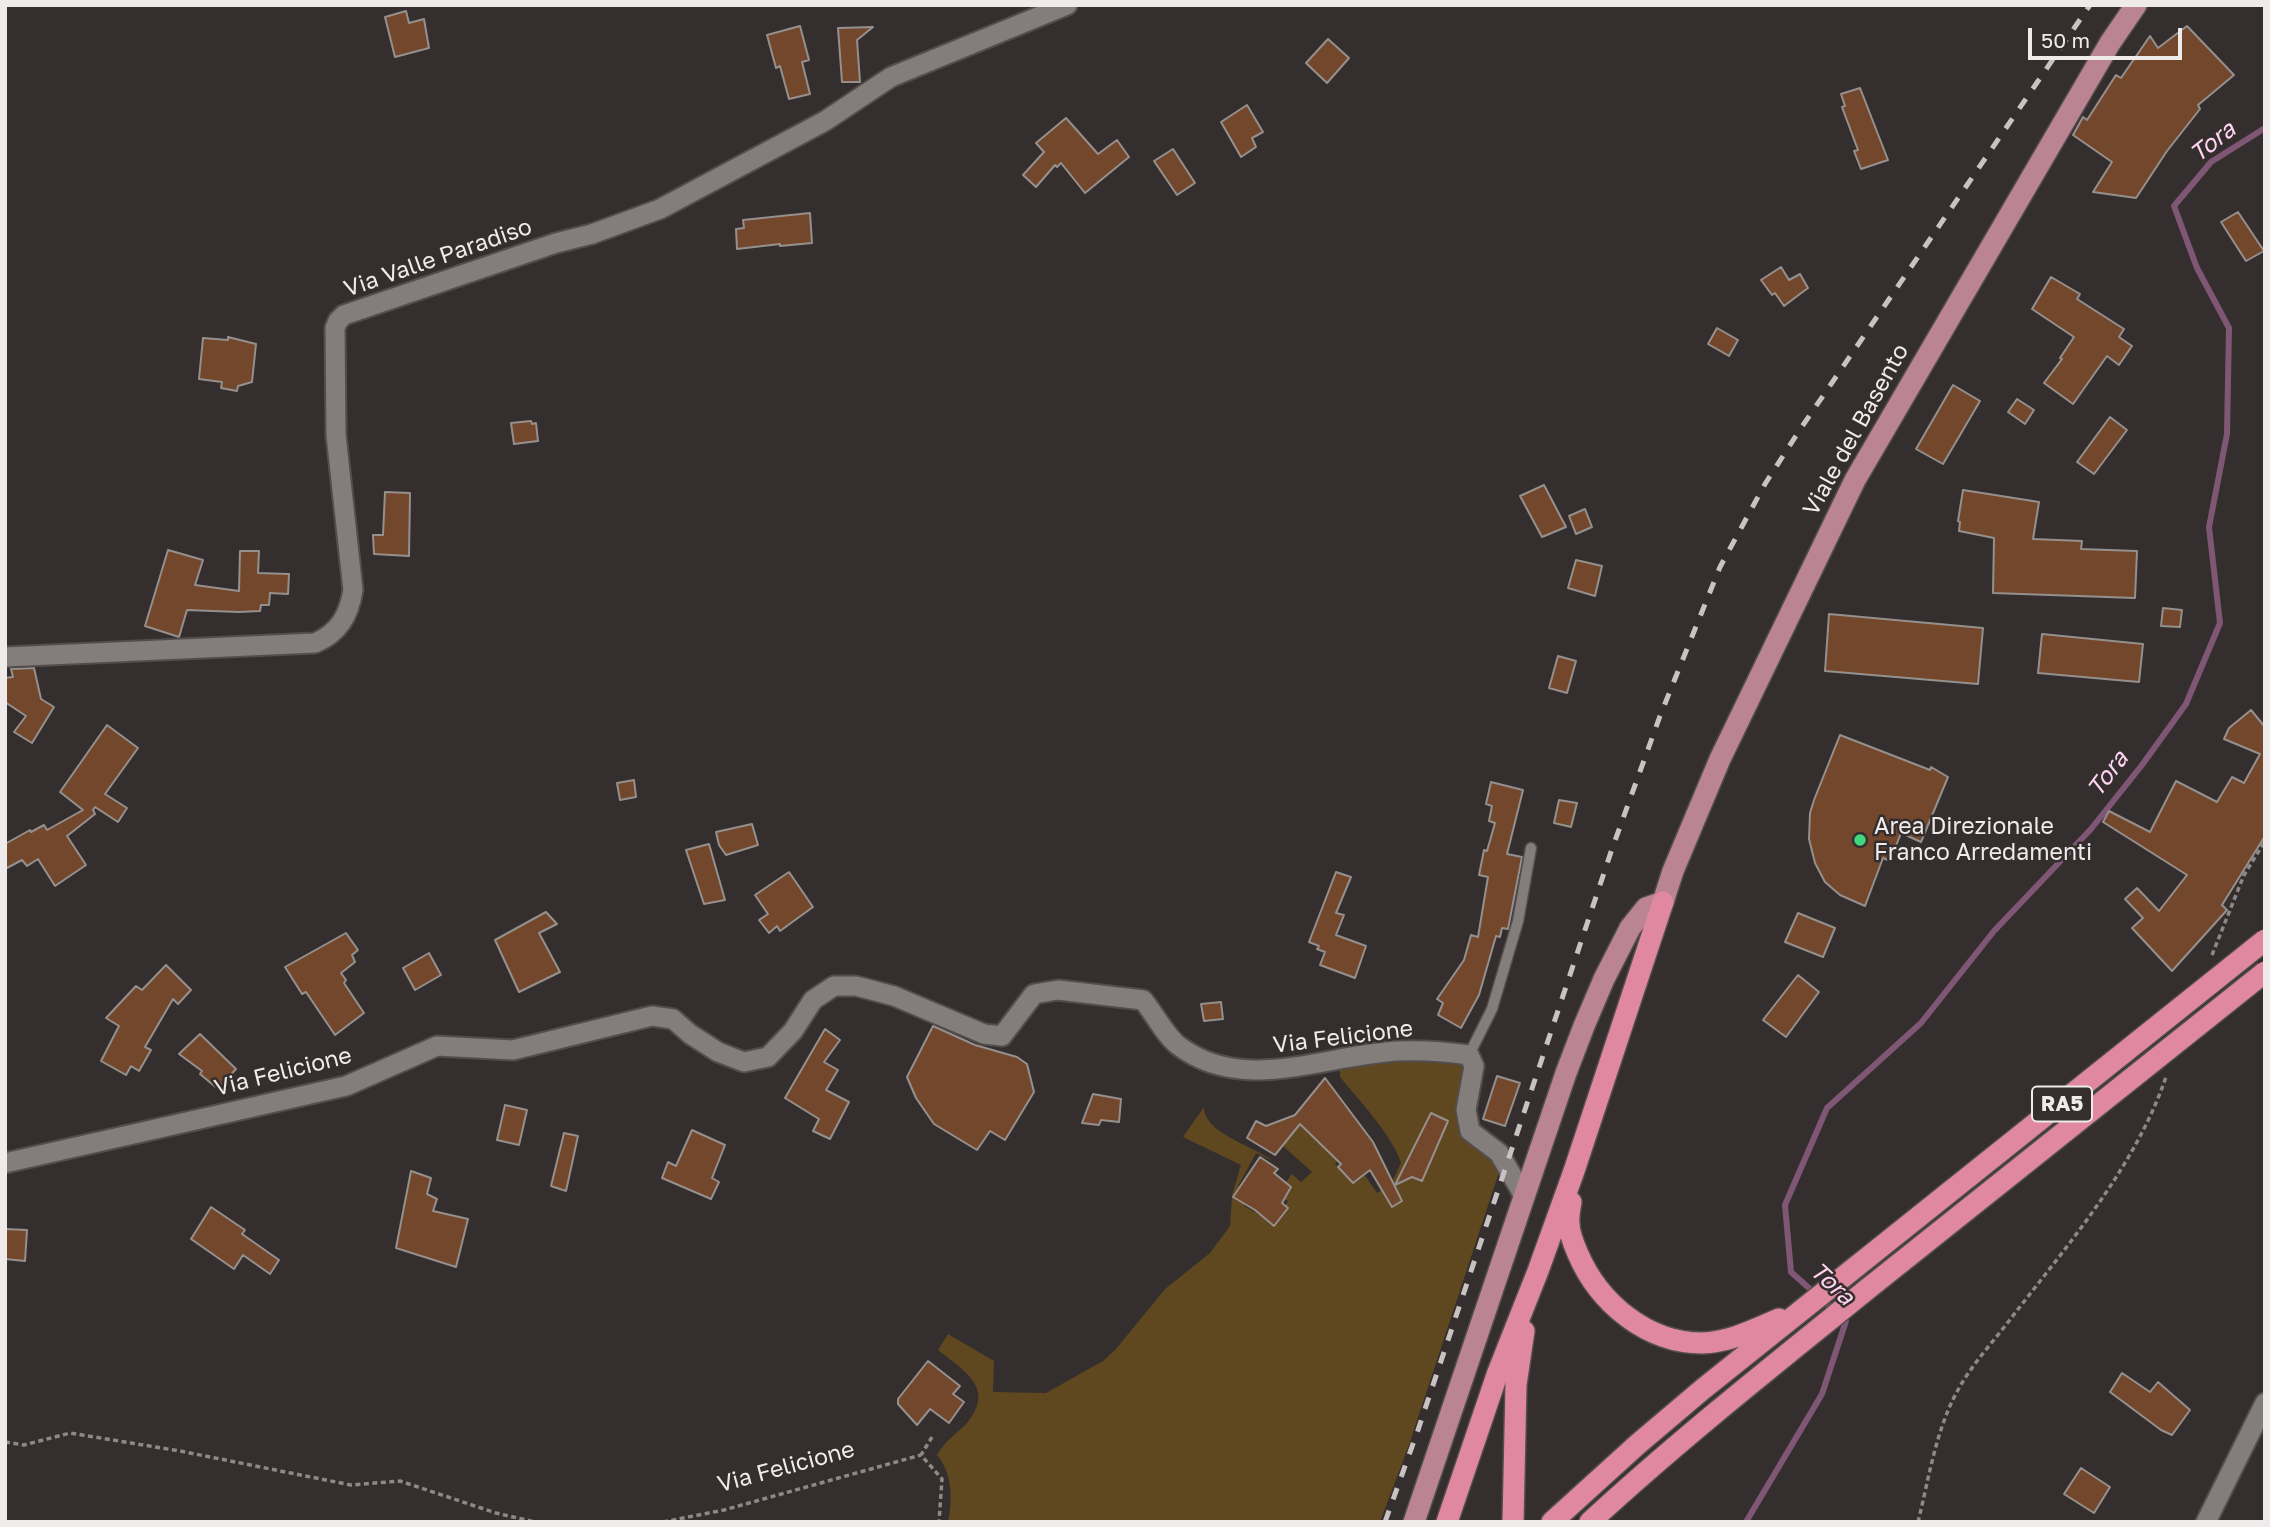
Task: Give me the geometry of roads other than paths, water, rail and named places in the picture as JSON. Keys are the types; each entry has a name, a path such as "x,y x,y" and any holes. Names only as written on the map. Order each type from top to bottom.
{"highway":[{"path":"1447,1522 1498,1372 1574,1171 1663,902"},
{"name":"RA5","path":"1552,1522 1637,1444 2265,940"},
{"name":"RA5","path":"1590,1522 1660,1457 1779,1360 2265,972"},
{"path":"1574,1171 1568,1224 1584,1269 1599,1292 1644,1328 1672,1339 1702,1343 1734,1339 1806,1307"},
{"path":"1513,1522 1516,1385 1521,1341 1538,1271"}],"main road":[{"name":"Viale del Basento","path":"1663,902 1673,871 1720,759 1855,480 2110,43 2136,5"},
{"path":"1414,1522 1566,1073 1604,979 1640,914 1652,904 1663,902"}],"street":[{"name":"Via Valle Paradiso","path":"5,657 315,643 326,639 342,622 353,590 336,435 335,328 344,315 660,209 825,121 902,72 1067,5"},
{"name":"Via Felicione","path":"5,1163 346,1086 437,1046 513,1050 652,1016 673,1019 709,1046 744,1062 768,1057 793,1031 813,1000 834,986 856,986 894,996 984,1034 1002,1036 1034,993 1058,990 1128,996 1143,1000 1176,1045 1199,1059 1223,1066 1256,1070 1267,1071 1399,1051 1469,1055"},
{"path":"1469,1055 1474,1066 1466,1110 1471,1132 1499,1153 1524,1196"},
{"path":"2206,1522 2265,1403"}],"lane":[{"path":"1469,1055 1492,1009 1518,921 1531,848"}],"waterway":[{"name":"Tora","path":"1746,1522 1822,1394 1846,1321 1791,1272 1785,1205 1827,1108 1921,1023 1994,931 2091,829 2186,704 2220,623 2209,527 2227,434 2229,328 2197,268 2174,206 2211,162 2265,128"}],"railway":[{"path":"1385,1522 1612,849 1660,716 1720,567 1765,484 1799,431 2090,5"}],"place":[{"name":"Area Direzionale Franco Arredamenti","path":"1860,840"}]}
